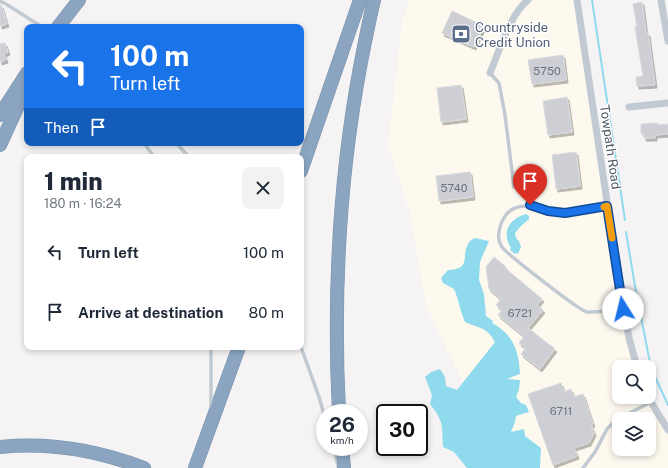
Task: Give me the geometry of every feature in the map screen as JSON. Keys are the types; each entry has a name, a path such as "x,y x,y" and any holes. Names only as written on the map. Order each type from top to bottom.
{"highway":[{"path":"60,24 78,0"},
{"path":"304,161 360,0"},
{"path":"339,404 336,290 343,180 353,108 374,0"},
{"path":"0,115 24,79"},
{"path":"0,146 24,93"},
{"path":"196,468 238,350"},
{"path":"0,447 31,446 79,450 121,460 144,468"},
{"path":"343,456 344,468"}],"street":[{"path":"490,73 502,40 518,13 528,0"},
{"name":"Towpath Road","path":"577,0 623,309 635,360"},
{"path":"661,0 668,41"},
{"path":"629,107 668,103"},
{"path":"653,404 668,430"}],"lane":[{"path":"0,1 37,24"},
{"path":"490,73 499,83 505,115 514,188"},
{"path":"179,146 186,154"},
{"path":"607,206 565,213 548,211 530,205 514,208 504,217 498,237 502,247 525,267 586,312 623,309"},
{"path":"211,350 212,422"},
{"path":"302,350 321,404"},
{"path":"583,468 596,452 607,429 616,420 642,404"},
{"path":"336,456 339,468"}],"shaded area":[{"path":"409,0 577,0 586,65 636,360 612,360 612,404 652,404 668,430 668,468 505,468 426,306 410,213 388,146 402,23"}],"water":[{"path":"526,214 529,216 529,219 515,233 521,247 518,254 515,254 510,250 511,248 507,237 508,227 515,219"},
{"path":"475,238 489,241 480,262 479,280 484,294 486,316 493,321 492,323 505,332 514,344 520,374 507,379 520,380 519,390 516,397 521,403 526,405 529,412 516,416 511,432 524,429 525,436 541,448 540,468 467,468 454,452 443,447 443,434 440,420 430,404 432,395 425,377 431,372 440,369 445,377 446,386 457,390 495,342 486,330 465,322 454,289 443,283 441,278 448,270 460,267 463,264 468,244"}],"building":[{"path":"642,2 655,85 637,86 636,77 643,76 633,4"},
{"path":"0,5 7,24 0,26"},
{"path":"452,11 484,26 474,47 442,33"},
{"path":"5,43 8,52 4,54 6,60 0,62 0,44"},
{"path":"563,55 566,80 532,84 528,60"},
{"path":"461,85 466,119 441,122 437,88"},
{"path":"567,97 572,132 548,135 543,101"},
{"path":"658,123 658,125 668,124 668,134 655,135 655,138 644,138 644,133 641,133 641,124"},
{"path":"576,152 580,186 556,189 552,155"},
{"path":"470,172 473,197 439,201 436,176"},
{"path":"494,257 542,299 537,305 543,310 528,328 555,349 540,369 521,354 526,348 519,343 524,336 498,315 502,310 496,305 501,299 489,289 486,267"},
{"path":"561,383 564,392 571,389 574,397 583,394 593,424 591,425 594,433 589,443 574,448 577,456 553,465 528,394"}],"waterway":[{"path":"592,0 625,220"},
{"path":"626,232 651,368 668,405"}],"slow traffic":[{"path":"604,207 607,206 612,238"}],"place":[{"name":"Countryside Credit Union","path":"461,34"}],"route":[{"path":"530,205 548,211 565,213 607,206 623,309"}]}
